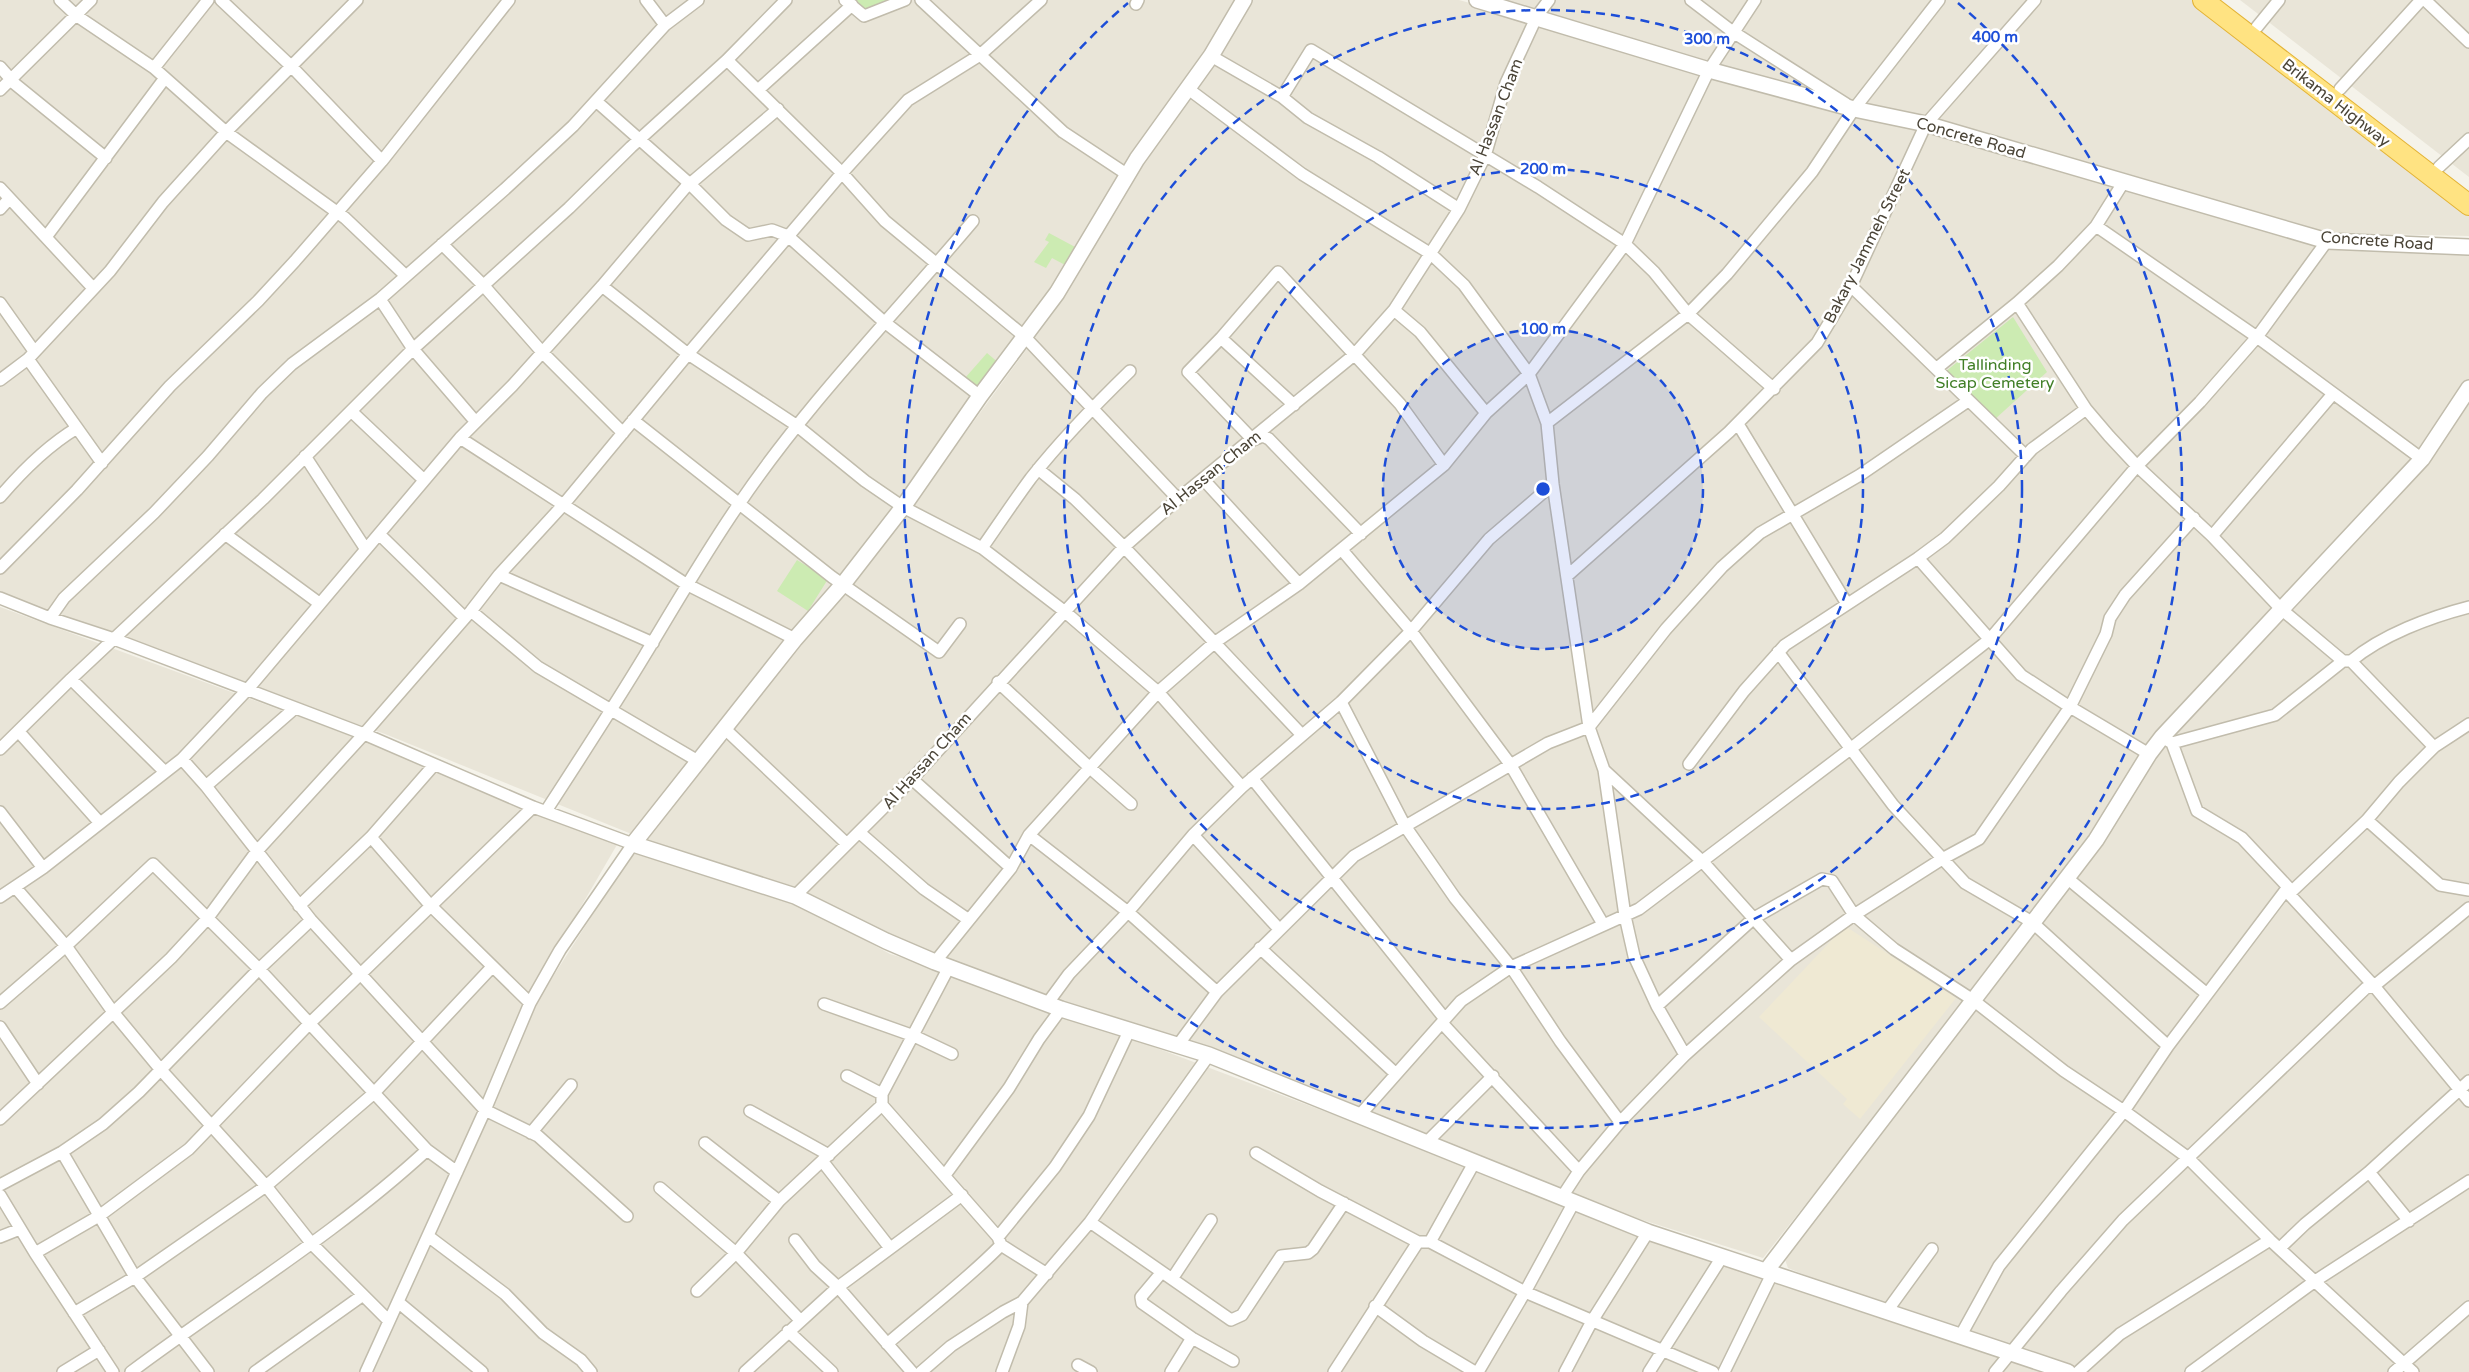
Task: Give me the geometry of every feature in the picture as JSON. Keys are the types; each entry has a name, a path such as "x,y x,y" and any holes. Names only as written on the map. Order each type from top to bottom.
{"highway":[{"name":"Brikama Highway","path":"2203,0 2469,205"},
{"name":"Brikama Highway","path":"2221,0 2340,89 2469,191"}],"street":[{"path":"60,0 77,16 154,68 226,132 354,226 406,276"},
{"path":"0,90 77,16 91,0"},
{"path":"154,68 208,0"},
{"path":"221,0 292,66 382,161"},
{"path":"0,380 31,355 110,270 163,202 226,132 357,0"},
{"path":"0,568 77,490 170,386 258,301 382,161 509,0"},
{"path":"646,0 665,26"},
{"path":"50,618 64,598 154,513 286,370 315,345 380,299 442,244 573,126 665,26 698,0"},
{"path":"0,749 71,679 225,534 413,348 484,286 727,60 786,0"},
{"path":"758,90 848,3 864,16 905,0"},
{"path":"921,0 1063,132 1128,175"},
{"path":"0,1119 172,958 207,919 257,851 364,734 468,614 499,575 564,504 788,236 908,100 980,55 1041,0"},
{"path":"366,1372 485,1110 530,1003 560,950 633,844 795,639 844,583 903,508 980,396 1057,293 1128,175 1211,56 1244,0"},
{"name":"Concrete Road","path":"1477,0 1537,16 1709,70 1854,109 1926,124 2327,241 2469,247"},
{"name":"Al Hassan Cham","path":"795,896 912,779 998,682 1124,547 1178,499 1354,356 1394,310 1459,209 1485,156 1506,83 1537,16 1549,0"},
{"path":"1691,0 1732,32 1854,109"},
{"path":"697,1291 736,1253 779,1201 826,1159 882,1100 914,1036 942,964 969,920 1012,868 1029,835 1088,768 1158,692 1214,643 1299,584 1444,465 1486,413 1529,374 1624,244 1709,70 1732,32 1755,0"},
{"path":"1547,423 1688,314 1727,274 1812,172 1854,109 1939,0"},
{"name":"Bakary Jammeh Street","path":"1567,576 1738,424 1817,344 1850,286 1926,124 2035,0"},
{"path":"2257,27 2278,0"},
{"path":"2340,89 2423,0 2469,42"},
{"path":"1282,97 1311,50 1538,187 1624,244 1654,272 1688,314 1774,389"},
{"path":"1211,56 1282,97 1308,118 1378,157 1459,209"},
{"path":"727,60 842,173 885,220 1024,336 1178,499"},
{"path":"0,67 11,80 106,158"},
{"path":"46,237 165,78"},
{"path":"1187,88 1302,174 1431,254 1464,286 1529,374 1547,423 1553,484 1589,727 1604,770 1625,916 1634,956 1657,1006 1685,1056"},
{"path":"596,101 690,184 726,220 748,235 772,230 788,236 883,321 980,396"},
{"path":"0,897 43,868 182,759 248,689 365,548 475,421 542,352 602,286 690,184 778,109"},
{"path":"2438,167 2469,139"},
{"path":"1937,368 2017,303 2058,266 2096,226 2123,183"},
{"path":"0,188 93,288"},
{"path":"0,209 9,199"},
{"path":"546,812 611,712 686,584 739,503 796,425 883,321 973,221"},
{"path":"2096,226 2257,337 2332,395 2422,459"},
{"path":"1359,1116 1461,1000 1511,968 1639,909 1849,750 1990,639 2137,466 2200,402 2257,337 2327,241"},
{"path":"442,244 484,286 542,352 623,433"},
{"path":"1361,534 1269,439 1263,436 1252,440 1188,372 1222,338 1278,272 1400,404 1444,465"},
{"path":"602,286 688,354 796,425 865,481 903,508 982,548 1064,611 1158,692 1242,787"},
{"path":"1850,286 2026,456"},
{"path":"380,299 413,348 475,421"},
{"path":"0,303 77,428 102,462"},
{"path":"2017,303 2086,409 2137,466 2194,518 2281,609 2347,662 2434,747"},
{"path":"1394,310 1420,332 1486,413"},
{"path":"1222,338 1294,405"},
{"path":"982,548 1038,470 1092,408 1130,372"},
{"path":"1724,1372 1769,1272 2032,922 2096,840 2149,754 2167,740 2281,609 2422,459 2469,388"},
{"path":"2212,536 2332,395"},
{"path":"1178,1045 1218,992 1354,856 1510,764 1548,744 1589,727 1666,629 1722,567 1760,533 1860,475 1968,400"},
{"path":"1689,764 1744,691 1785,645 1918,558 1959,525 1999,486 2026,456 2086,409"},
{"path":"351,411 424,480"},
{"path":"633,420 832,577 844,583 939,652 960,624"},
{"path":"1738,424 1847,604"},
{"path":"0,497 25,468 58,439 77,428"},
{"path":"460,438 686,584 795,639"},
{"path":"305,456 365,548"},
{"path":"1038,470 1074,499 1124,547 1302,735"},
{"path":"1203,479 1299,584"},
{"path":"945,1175 1009,1088 1039,1039 1069,974 1128,912 1193,835 1252,778 1341,702 1411,631 1489,539 1553,484"},
{"path":"1375,1306 1423,1341 1476,1372 1525,1292 1579,1171 1620,1122 1685,1056 1790,960 1854,914 1942,859 1979,839 2070,707 2106,634 2110,618 2120,603 2194,518"},
{"path":"225,534 319,603"},
{"path":"379,534 468,614 538,667 611,712 698,761"},
{"path":"1342,550 1411,631 1510,764 1603,924"},
{"path":"1918,558 2021,675 2149,754"},
{"path":"499,575 653,643"},
{"path":"0,598 50,618 114,639 248,689 364,734 546,812 633,844 795,896 886,941 1054,1007 1209,1055 1648,1232 1961,1334 2068,1372"},
{"path":"2167,740 2275,715 2362,651 2433,616 2469,606"},
{"path":"1778,652 1849,750 1893,805 1965,883 2032,922 2168,1046"},
{"path":"71,679 164,772"},
{"path":"998,682 1088,768 1131,804"},
{"path":"1341,702 1405,826 1455,898 1511,968 1560,1041 1620,1122"},
{"path":"206,786 295,708"},
{"path":"1961,1334 1999,1266 2124,1111 2168,1046 2207,994 2289,891 2368,820 2399,782 2434,747 2469,724"},
{"path":"724,728 847,844"},
{"path":"19,732 100,823"},
{"path":"2167,740 2197,811 2242,838 2465,1085 2469,1101"},
{"path":"182,759 206,786 311,920 360,975 423,1040 485,1110 531,1133 627,1216"},
{"path":"299,906 371,837 434,765"},
{"path":"1604,770 1703,862 1790,960"},
{"path":"1252,778 1443,1021 1579,1171"},
{"path":"912,779 1012,868"},
{"path":"34,1253 99,1216 189,1149 310,1023 533,807"},
{"path":"0,812 43,868"},
{"path":"2368,820 2440,885 2469,890"},
{"path":"860,833 924,889 969,920"},
{"path":"1029,835 1128,912 1218,992"},
{"path":"1193,835 1279,930"},
{"path":"371,837 430,905 530,1003"},
{"path":"0,1003 66,946 153,864 259,969 427,1150 457,1172"},
{"path":"2067,878 2207,994"},
{"path":"1657,1006 1754,918 1822,879 1832,881 1854,914 1894,949 1973,1000 2064,1071 2124,1111 2187,1157 2270,1240 2413,1372"},
{"path":"15,887 66,946 113,1012 161,1070 266,1186 312,1244 389,1321"},
{"path":"1996,1372 2061,1291 2123,1220 2187,1157 2366,988 2374,986 2469,908"},
{"path":"0,1185 62,1152 103,1124 161,1070 259,969 311,920"},
{"path":"1260,948 1395,1073"},
{"path":"74,1313 134,1277 266,1186 373,1094 492,967"},
{"path":"824,1004 914,1036 952,1054"},
{"path":"0,1027 38,1084"},
{"path":"887,1344 927,1309 976,1271 1000,1241 1089,1116 1130,1029"},
{"path":"921,1372 951,1346 1003,1312 1022,1302 1090,1222 1209,1055"},
{"path":"847,1076 882,1100 1000,1241 1047,1274"},
{"path":"1426,1144 1493,1076"},
{"path":"531,1133 571,1085"},
{"path":"2280,1248 2304,1224 2369,1172 2465,1085"},
{"path":"750,1111 826,1159 890,1248"},
{"path":"705,1143 779,1201"},
{"path":"131,1372 312,1244 391,1183 427,1150"},
{"path":"62,1152 134,1277 178,1337 208,1372"},
{"path":"1256,1153 1344,1203 1525,1292 1713,1372"},
{"path":"1337,1371 1375,1306 1424,1242 1474,1163"},
{"path":"2369,1172 2409,1220"},
{"path":"2191,1372 2315,1281 2469,1181"},
{"path":"660,1188 736,1253 800,1320"},
{"path":"0,1195 34,1253 113,1372"},
{"path":"745,1372 838,1287 962,1195"},
{"path":"1090,1222 1231,1320 1242,1315 1282,1256 1308,1253 1313,1249 1344,1203"},
{"path":"1211,1220 1167,1276 1141,1300 1144,1305 1192,1338 1233,1361"},
{"path":"0,1237 20,1229"},
{"path":"1565,1372 1592,1321 1648,1232"},
{"path":"428,1236 505,1294 543,1332 580,1360 591,1372"},
{"path":"795,1240 815,1266 838,1287 912,1372"},
{"path":"2078,1372 2120,1334 2270,1240"},
{"path":"1887,1311 1932,1249"},
{"path":"1649,1372 1722,1256"},
{"path":"255,1372 363,1295"},
{"path":"398,1302 470,1368 482,1372"},
{"path":"1002,1372 1019,1326 1022,1302"},
{"path":"2394,1372 2469,1307"},
{"path":"788,1331 832,1372"},
{"path":"1171,1372 1192,1338"},
{"path":"63,1372 99,1350"},
{"path":"1078,1365 1091,1372"}],"shaded area":[{"path":"0,0 1240,0 1056,289 905,495 634,835 385,734 0,595"},
{"path":"1248,0 1459,0 1932,132 2316,246 2469,251 2469,384 2422,454 2203,691 1972,995 1763,1258 1595,1205 916,951 801,897 644,839 903,518 1054,312 1116,204"},
{"path":"1501,0 2192,0 2469,214 2469,236 2330,233 1718,68"},
{"path":"2240,0 2469,0 2469,177"},
{"path":"2469,397 2469,1372 2083,1372 1827,1284 1788,1268 1783,1254 2149,756"},
{"path":"0,607 373,744 618,843 529,996 482,1108 362,1372 0,1372"},
{"path":"634,850 710,870 808,909 890,954 953,973 1114,1032 1774,1281 2058,1372 371,1372 538,1000"},
{"path":"1845,926 1956,998 1860,1119 1843,1104 1847,1099 1759,1017"}],"green space":[{"path":"852,0 894,0 866,12"},
{"path":"1049,233 1077,248 1067,266 1052,258 1046,268 1034,262 1049,242 1045,240"},
{"name":"Tallinding Sicap Cemetery","path":"2013,317 2047,372 1994,420 1945,372"},
{"path":"987,353 1000,364 978,389 965,378"},
{"path":"797,560 828,579 808,611 777,591"}]}
